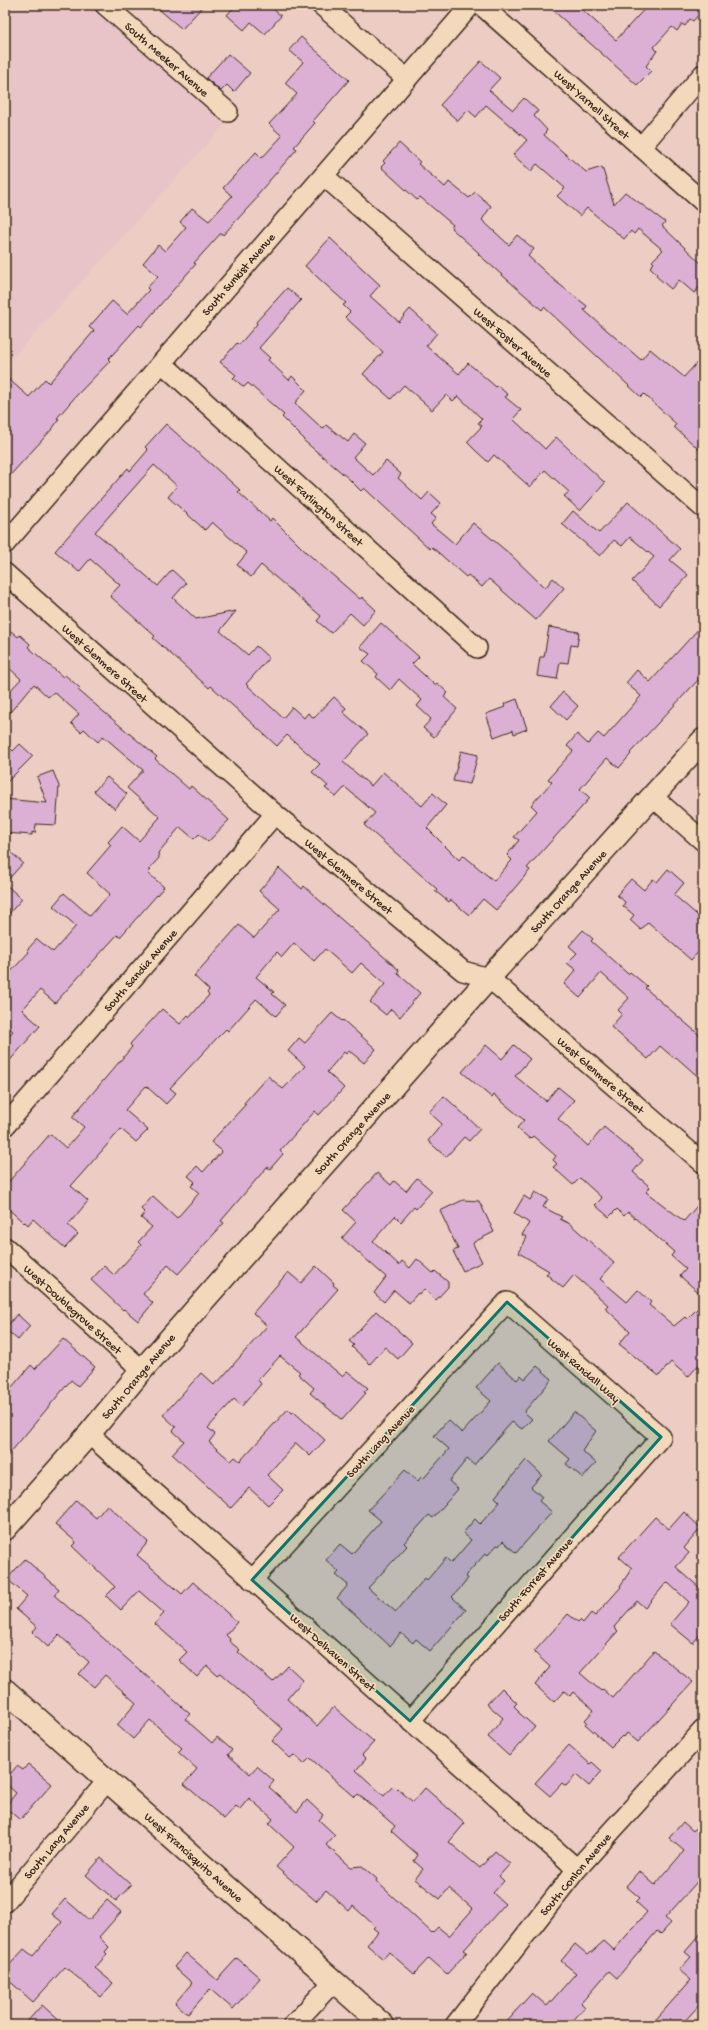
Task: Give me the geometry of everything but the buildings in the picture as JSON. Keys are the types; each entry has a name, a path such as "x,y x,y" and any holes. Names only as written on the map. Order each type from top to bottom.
{"street":[{"name":"South Meeker Avenue","path":"105,5 228,112"},
{"path":"321,5 407,79"},
{"name":"South Sunkist Avenue","path":"5,544 472,5"},
{"name":"West Yarnell Street","path":"481,5 703,202"},
{"path":"641,147 703,74"},
{"name":"West Foster Avenue","path":"324,176 703,508"},
{"name":"West Farlington Street","path":"162,363 477,648"},
{"name":"West Glenmere Street","path":"5,573 275,814 463,971 489,978 703,1163"},
{"name":"South Orange Avenue","path":"5,1529 89,1434 142,1370 489,978 703,740"},
{"path":"652,797 703,841"},
{"name":"South Sandia Avenue","path":"5,1126 275,814"},
{"name":"West Doublegrove Street","path":"5,1247 142,1370"},
{"name":"West Randall Way","path":"507,1302 661,1437"},
{"name":"South Lang Avenue","path":"252,1580 507,1302"},
{"name":"West Delhaven Street","path":"89,1434 577,1869"},
{"name":"South Forrest Avenue","path":"410,1720 661,1437"},
{"name":"West Francisquito Avenue","path":"5,1690 383,2025"},
{"name":"South Conlon Avenue","path":"455,2025 577,1869 703,1730"},
{"name":"South Lang Avenue","path":"5,1902 108,1780"},
{"path":"293,2025 334,1981"}],"highlighted area":[{"path":"507,1302 661,1437 410,1721 252,1580"}],"shaded area":[{"path":"5,5 93,5 228,121 5,366"}]}
